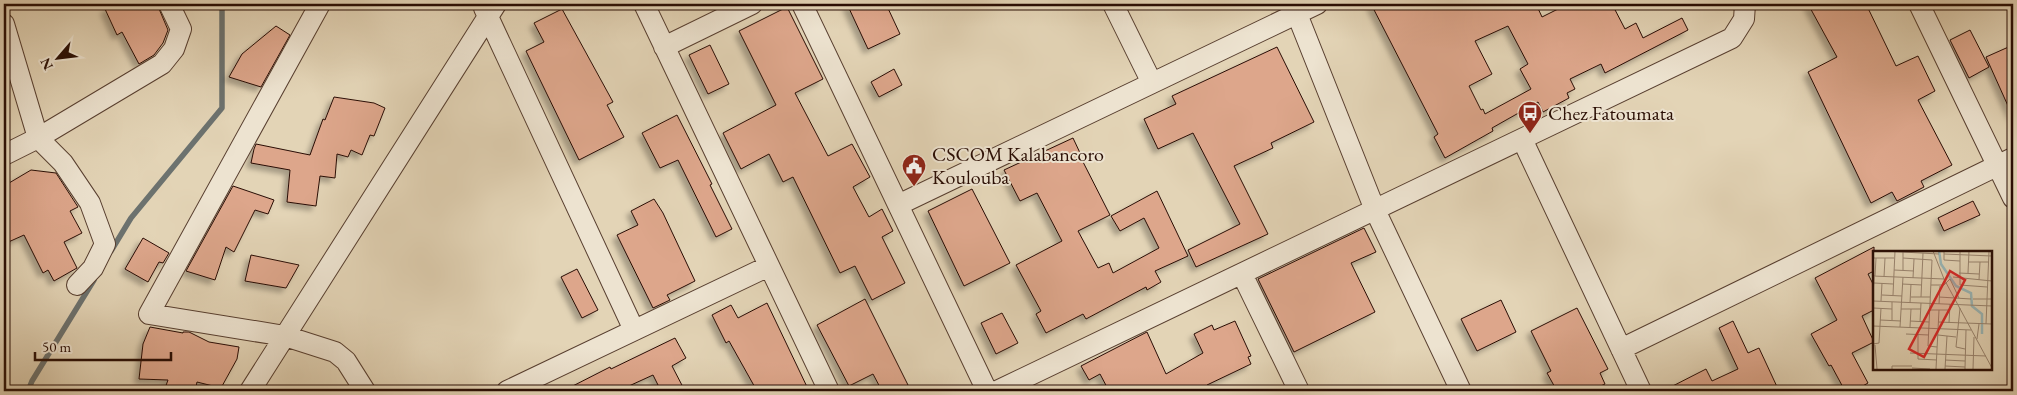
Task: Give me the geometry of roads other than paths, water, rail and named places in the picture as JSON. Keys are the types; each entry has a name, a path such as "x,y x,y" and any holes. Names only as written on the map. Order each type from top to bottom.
{"street":[{"path":"4,155 38,138 162,64 174,49 181,29 169,4"},
{"path":"320,4 149,314 285,336 335,352 346,361 365,391"},
{"path":"644,4 829,391"},
{"path":"664,47 752,4"},
{"path":"802,4 987,391"},
{"path":"1113,4 1152,84"},
{"path":"898,205 1152,84 1296,9 1317,4"},
{"path":"996,391 1732,38 1744,19 1745,4"},
{"path":"1919,4 2005,162 2013,198"},
{"path":"250,391 489,8"},
{"path":"489,8 634,330"},
{"path":"1296,9 1375,210 1461,391"},
{"path":"4,24 38,138 63,164 90,203 105,244 93,268 77,285"},
{"path":"1522,139 1641,391"},
{"path":"1621,349 2005,162"},
{"path":"507,391 769,266"},
{"path":"1242,274 1299,391"}],"waterway":[{"path":"111,251 131,218 222,108 222,4"},
{"path":"28,391 32,381 94,280"}],"place":[{"name":"Chez Fatoumata","path":"1530,134"},
{"name":"CSCOM Kalabancoro Koulouba","path":"914,187"}]}
